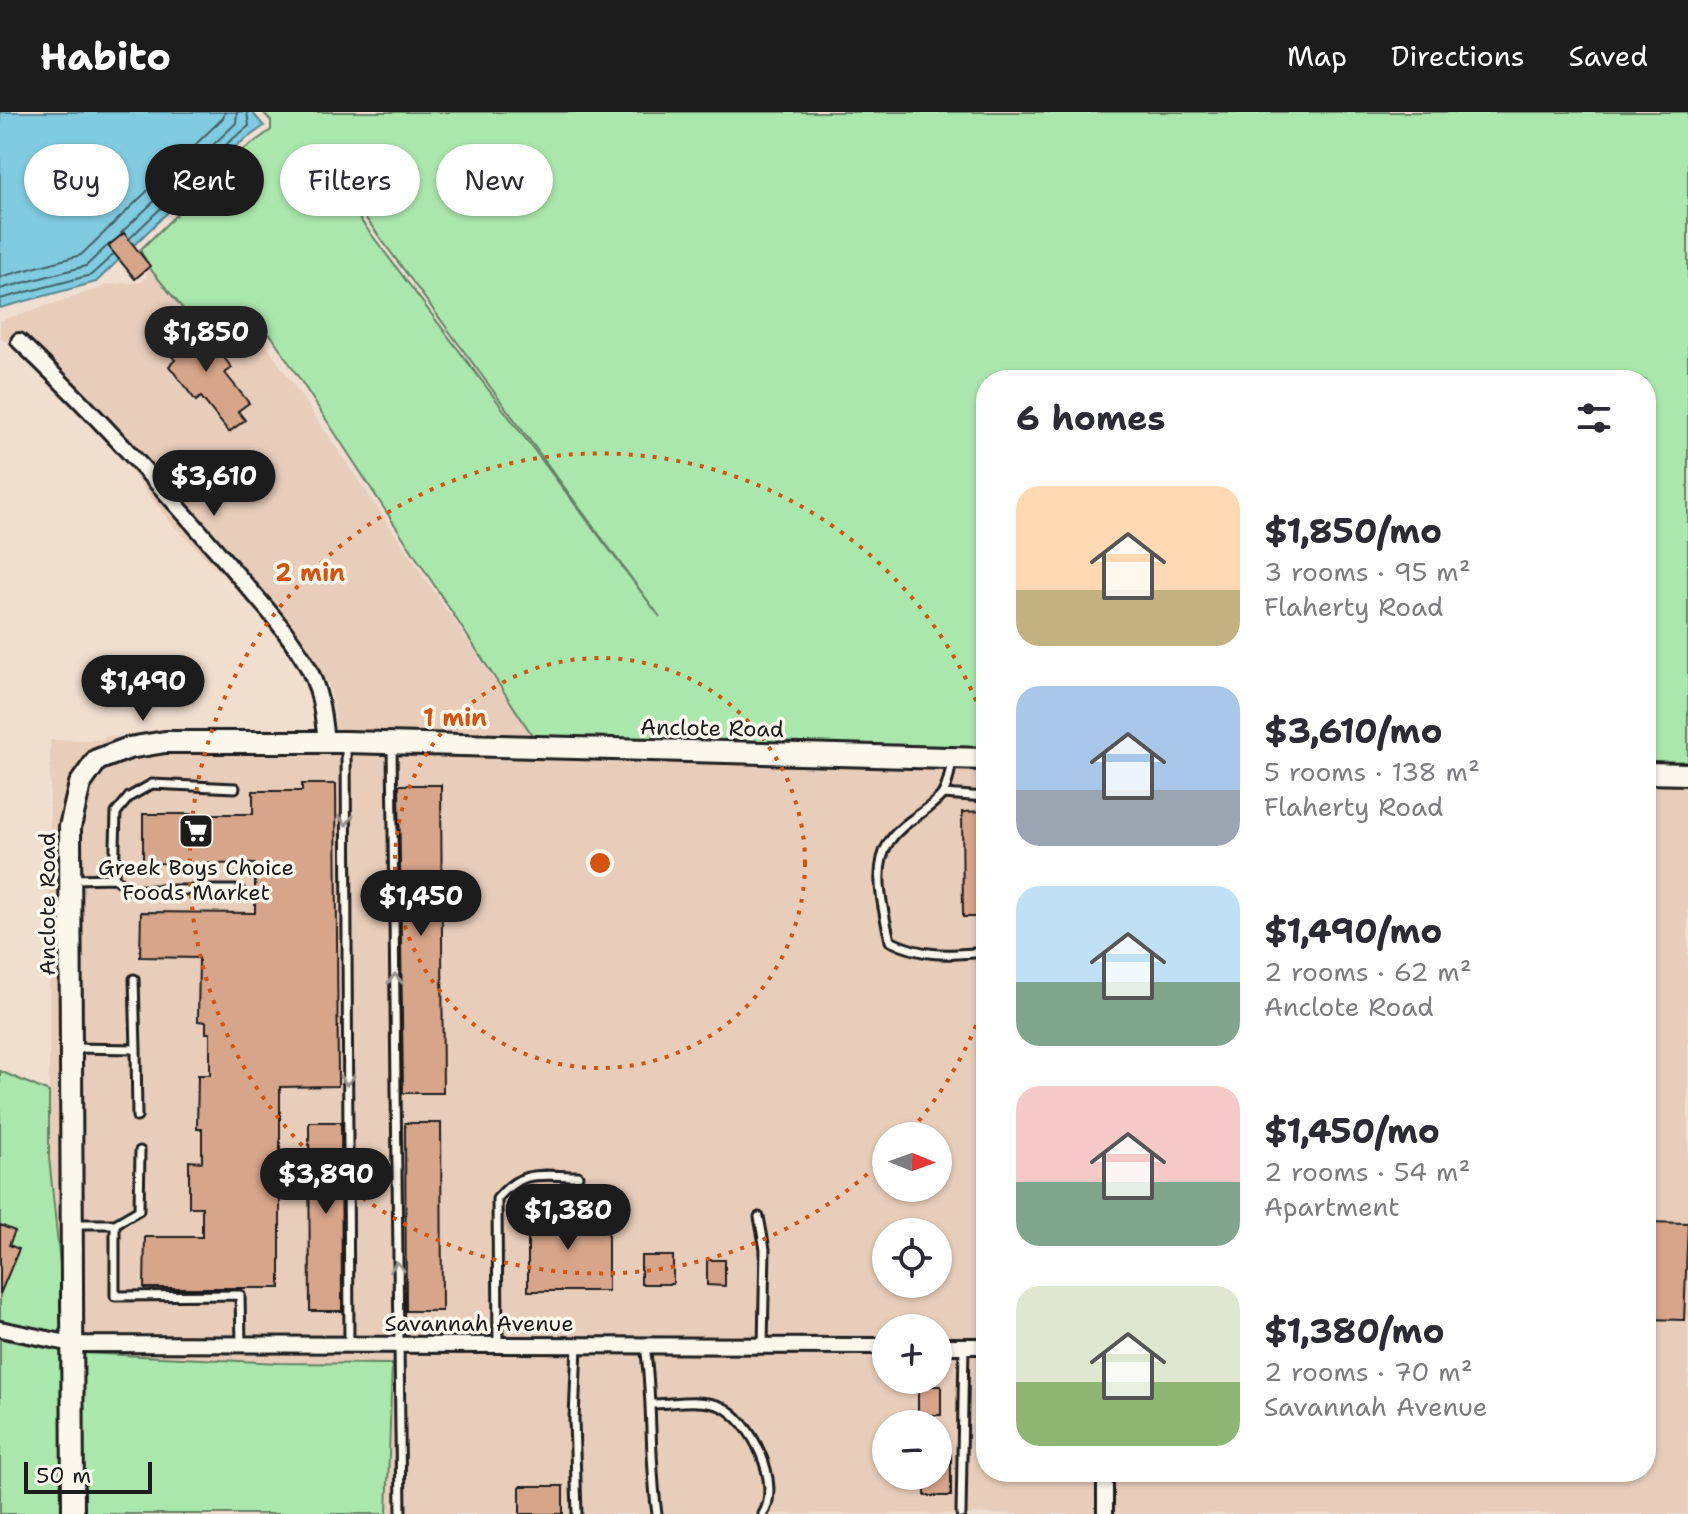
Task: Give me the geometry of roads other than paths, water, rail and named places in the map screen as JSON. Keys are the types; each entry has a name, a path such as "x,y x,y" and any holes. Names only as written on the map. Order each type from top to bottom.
{"street":[{"path":"19,341 148,471 277,622 305,662 336,742"},
{"name":"Anclote Road","path":"73,1514 70,827 80,784 97,760 129,748 165,742 336,742 976,759"},
{"path":"1656,773 1688,774"},
{"name":"Savannah Avenue","path":"0,1329 72,1344 872,1346"},
{"path":"952,1346 976,1346"},
{"path":"1105,1482 1105,1514"}],"lane":[{"path":"336,742 349,1344"},
{"path":"392,744 401,1514"},
{"path":"952,758 943,794 888,843 881,864 882,890 890,941 912,952 941,956 976,953"},
{"path":"114,878 116,813 129,797 152,784 235,788"},
{"path":"943,794 976,796"},
{"path":"70,879 114,878 133,890 240,890"},
{"path":"134,979 137,1117"},
{"path":"71,1048 136,1049"},
{"path":"72,1223 115,1224 139,1210 140,1151"},
{"path":"498,1345 497,1199 508,1184 524,1176 578,1176"},
{"path":"759,1217 765,1249 763,1345"},
{"path":"115,1224 115,1296 240,1295 241,1344"},
{"path":"577,1345 574,1419 577,1514"},
{"path":"645,1345 657,1514"},
{"path":"961,1514 964,1346"},
{"path":"651,1404 709,1403 722,1407 749,1429 763,1461 768,1486 763,1514"}],"water":[{"path":"0,112 252,112 264,126 239,144 145,144 145,216 164,216 96,282 0,308"}],"place":[{"name":"Greek Boys Choice Foods Market","path":"196,831"}]}
